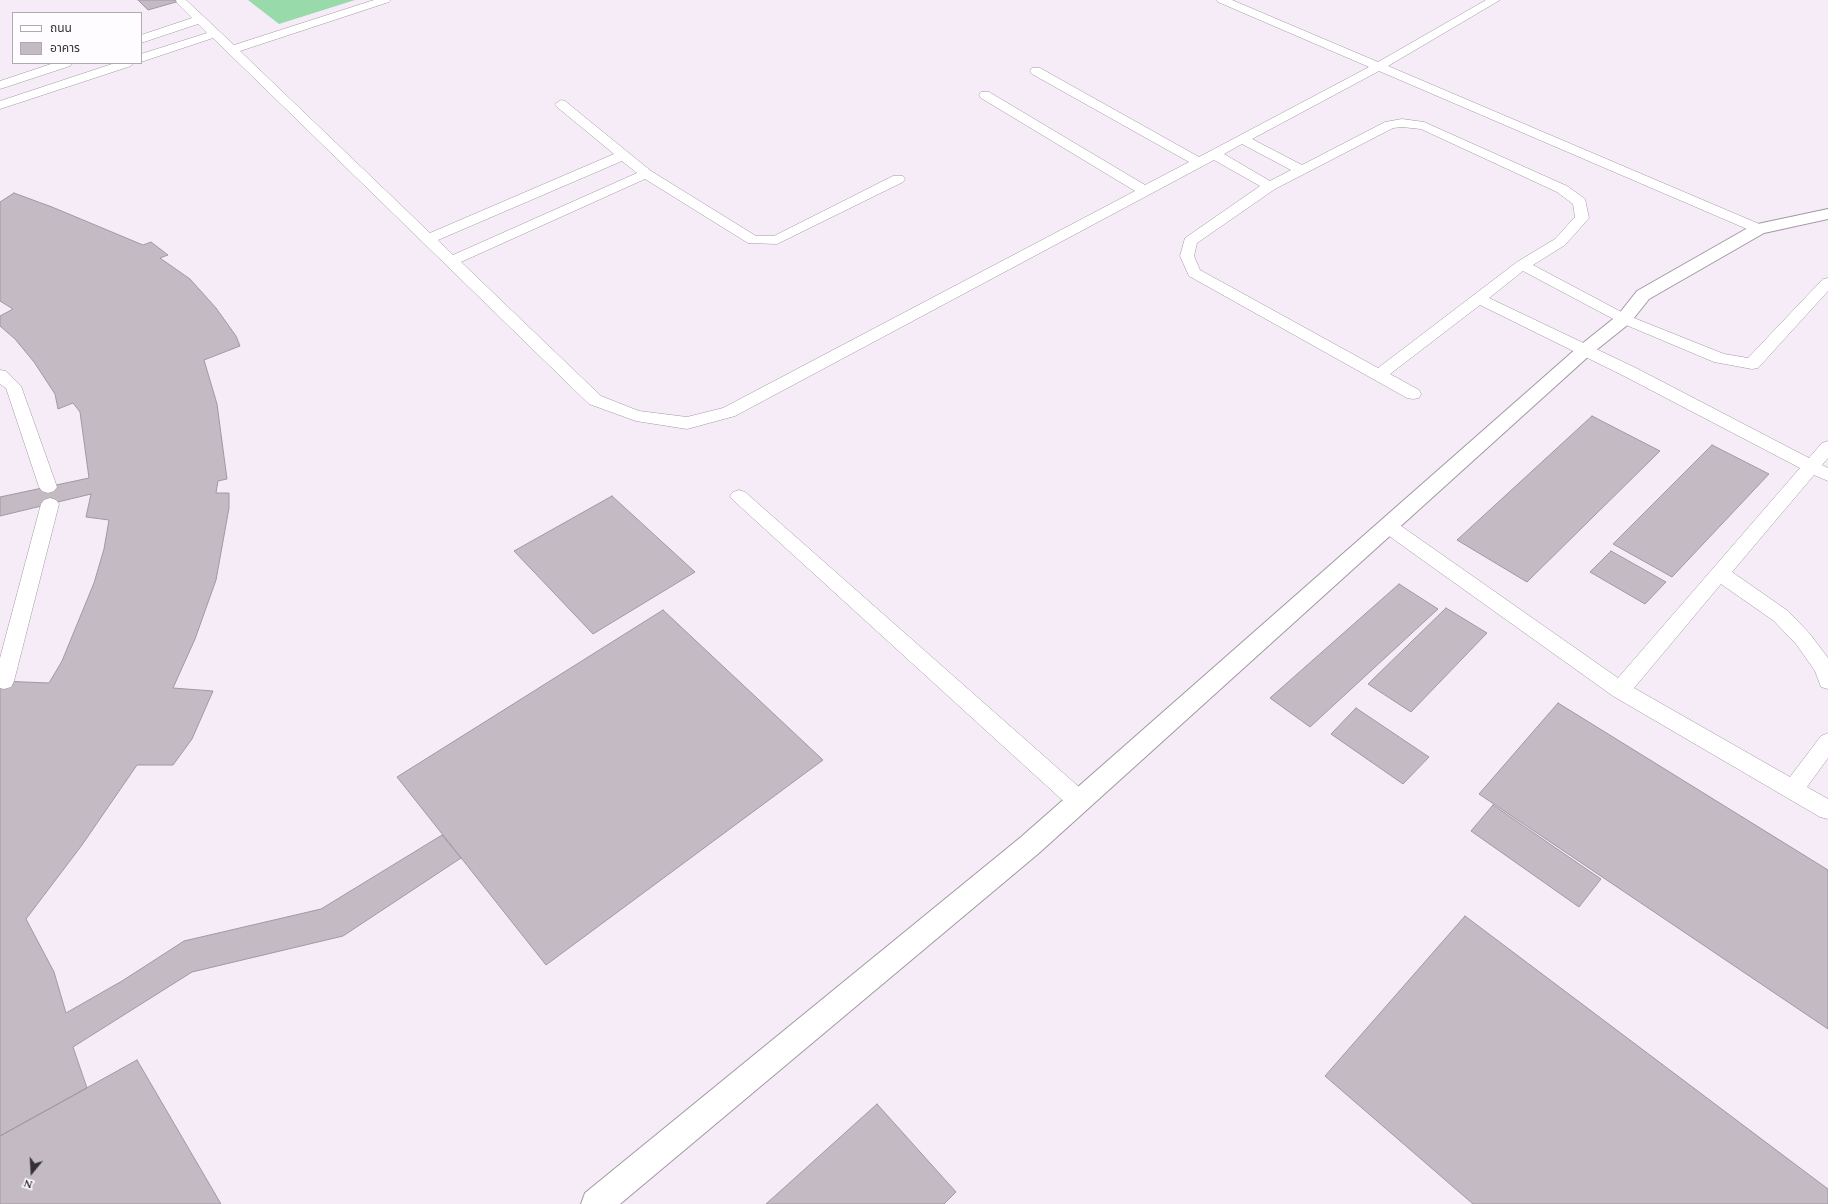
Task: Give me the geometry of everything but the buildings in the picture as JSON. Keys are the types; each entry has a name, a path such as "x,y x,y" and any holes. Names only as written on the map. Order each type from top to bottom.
{"street":[{"path":"596,1204 1030,845 1584,350 1624,319 1642,295 1759,229 1828,214"}],"lane":[{"path":"181,0 595,400 636,416 687,423 729,412 1378,67 1494,0"},
{"path":"232,50 385,0"},
{"path":"1222,0 1759,229"},
{"path":"142,39 201,19"},
{"path":"142,58 215,34"},
{"path":"0,85 63,64"},
{"path":"0,105 124,64"},
{"path":"1036,71 1199,162"},
{"path":"985,95 1144,191"},
{"path":"561,104 622,156 646,174 753,240 777,240 898,179"},
{"path":"1380,375 1522,265 1560,242 1582,218 1580,202 1562,189 1424,126 1402,123 1390,125 1270,186 1190,241 1186,256 1194,272 1413,394"},
{"path":"1242,139 1302,170"},
{"path":"1213,154 1270,186"},
{"path":"428,239 622,156"},
{"path":"451,261 646,174"},
{"path":"1522,265 1624,319 1720,358 1752,364 1828,282"},
{"path":"1479,298 1630,372 1828,475"},
{"path":"0,375 13,386 49,495 4,681"},
{"path":"1620,690 1828,447"},
{"path":"739,496 1079,801"},
{"path":"1388,526 1620,690 1828,810"},
{"path":"1719,573 1781,616 1803,639 1824,668 1828,681"},
{"path":"1793,790 1828,742"}],"green space":[{"path":"248,0 355,0 279,24"}]}
